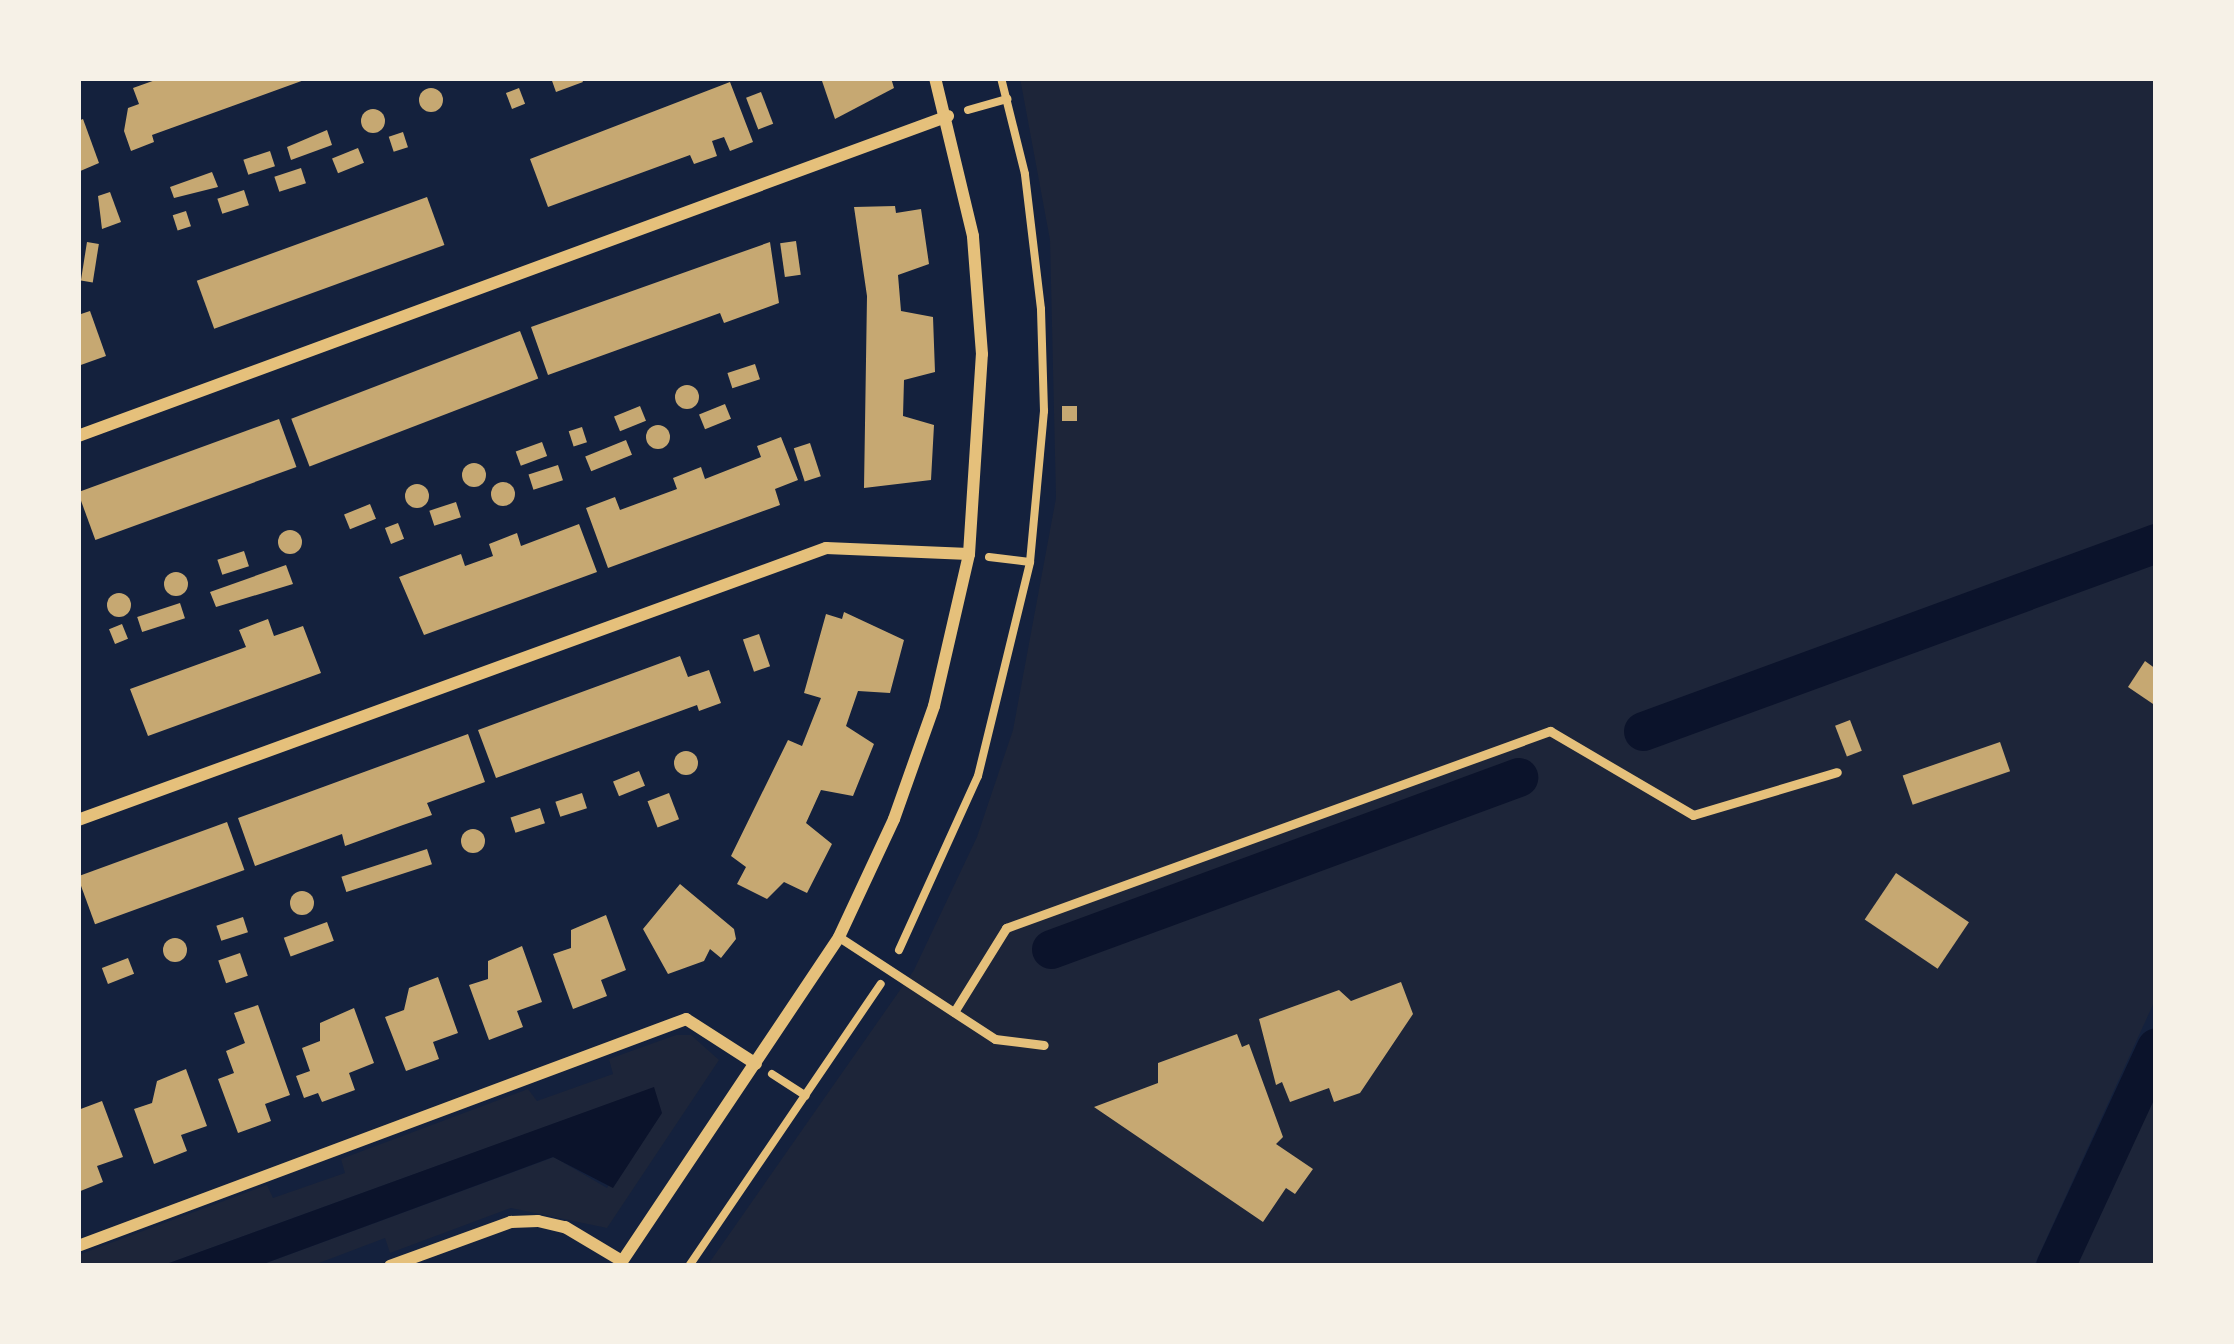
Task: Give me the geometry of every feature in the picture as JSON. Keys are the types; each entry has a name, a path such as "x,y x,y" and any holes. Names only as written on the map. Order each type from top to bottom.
{"street":[{"path":"391,1266 512,1222 538,1221 565,1226 620,1263 839,937 894,819 934,706 969,554 982,354 973,236 948,116 935,78"},
{"path":"78,436 948,116"},
{"path":"78,820 826,548 969,554"},
{"path":"78,1246 686,1019 756,1064"}],"lane":[{"path":"953,1012 1006,928 1550,731 1693,815 1837,772"},
{"path":"839,937 1006,1045 1044,1046"}],"path":[{"path":"948,116 1007,99"},
{"path":"969,554 1030,562"},
{"path":"756,1064 806,1096"}],"shaded area":[{"path":"1020,78 2156,78 2156,998 2034,1266 707,1266 914,970 977,837 1013,730 1056,498 1050,240"},
{"path":"676,1035 691,1035 719,1060 607,1228 511,1208 390,1253 385,1238 311,1266 258,1266 554,1157 607,1188 653,1088 161,1266 78,1266 78,1255 267,1185 273,1198 345,1173 341,1159 528,1089 537,1101 613,1074 609,1059"},
{"path":"2156,1086 2156,1266 2075,1266 2134,1131"},
{"path":"654,1087 662,1113 613,1188 553,1157 258,1266 161,1266"}],"building":[{"path":"161,78 307,79 152,135 154,142 131,151 124,131 128,108 139,104 133,88"},
{"path":"551,78 581,78 583,82 556,92"},
{"path":"821,78 891,78 894,88 835,119"},
{"path":"730,82 753,142 730,151 724,137 712,141 717,156 694,164 690,155 548,207 530,159"},
{"path":"431,88 440,91 440,109 431,112 422,109 419,100 422,91"},
{"path":"519,88 525,104 512,109 506,93"},
{"path":"761,92 773,124 758,129 746,98"},
{"path":"373,109 385,121 373,133 361,121"},
{"path":"83,119 99,163 78,172 78,121"},
{"path":"327,130 332,145 291,160 287,147"},
{"path":"403,132 408,147 394,152 389,137"},
{"path":"358,148 364,163 338,173 332,158"},
{"path":"270,151 275,166 248,175 243,160"},
{"path":"301,168 306,183 279,192 274,177"},
{"path":"212,172 218,187 174,198 170,187"},
{"path":"244,190 249,205 222,214 217,199"},
{"path":"110,192 121,222 102,229 98,196"},
{"path":"427,197 444,245 214,329 197,281"},
{"path":"895,206 896,213 921,209 929,264 898,275 901,311 933,317 935,372 904,380 903,416 934,425 931,480 864,488 867,296 854,207"},
{"path":"186,211 191,226 178,231 173,215"},
{"path":"796,241 801,275 785,277 780,243"},
{"path":"87,242 99,244 93,282 81,281"},
{"path":"770,242 779,303 724,323 720,313 548,375 531,327"},
{"path":"90,311 106,356 78,366 78,315"},
{"path":"520,331 538,379 310,466 291,419"},
{"path":"755,364 760,379 732,388 727,373"},
{"path":"687,385 699,397 687,409 675,397"},
{"path":"725,404 731,419 705,429 699,414"},
{"path":"640,406 646,421 620,431 614,416"},
{"path":"1062,406 1077,406 1077,421 1062,421"},
{"path":"279,419 296,467 95,540 78,492"},
{"path":"658,425 667,428 667,446 658,449 649,446 646,437 649,428"},
{"path":"582,427 587,442 574,447 569,431"},
{"path":"781,437 798,480 775,489 780,505 608,568 586,508 615,497 620,510 677,489 673,478 701,467 705,479 761,457 757,446"},
{"path":"626,440 632,455 591,471 585,456"},
{"path":"542,442 547,456 521,466 516,452"},
{"path":"810,443 821,476 805,482 794,448"},
{"path":"474,463 486,475 474,487 462,475"},
{"path":"558,465 563,480 533,490 529,475"},
{"path":"503,482 512,485 512,503 503,506 494,503 491,494 494,485"},
{"path":"417,484 429,496 417,508 405,496"},
{"path":"456,502 461,517 434,526 429,511"},
{"path":"370,504 376,519 350,529 344,514"},
{"path":"398,523 404,539 391,544 385,528"},
{"path":"579,524 597,572 424,635 399,577 461,554 465,566 493,556 489,544 517,533 521,546"},
{"path":"290,530 299,533 299,551 290,554 281,551 278,542 281,533"},
{"path":"244,551 249,566 222,575 217,560"},
{"path":"286,565 293,584 216,607 210,592"},
{"path":"176,572 188,584 176,596 164,584"},
{"path":"119,593 128,596 128,614 119,617 110,614 107,605 110,596"},
{"path":"180,603 185,618 142,632 137,617"},
{"path":"844,612 904,640 890,693 858,691 846,726 874,744 853,796 821,790 806,823 832,844 807,893 784,882 767,899 737,884 746,867 731,856 788,740 802,746 821,698 804,693 826,614 842,619"},
{"path":"268,619 274,636 303,626 321,673 148,736 130,689 246,647 239,630"},
{"path":"122,624 128,639 115,644 109,629"},
{"path":"759,634 770,666 754,672 743,640"},
{"path":"680,656 688,677 709,670 721,703 699,711 697,705 496,778 478,730"},
{"path":"2145,661 2156,669 2156,706 2128,687"},
{"path":"1850,720 1862,751 1847,757 1835,726"},
{"path":"468,734 485,782 427,803 432,815 345,846 342,834 255,866 238,818"},
{"path":"2000,742 2010,771 1913,805 1903,776"},
{"path":"686,751 698,763 686,775 674,763"},
{"path":"639,771 645,786 619,796 613,781"},
{"path":"582,793 587,808 560,817 555,802"},
{"path":"669,793 679,819 658,827 648,801"},
{"path":"540,808 545,823 515,833 511,818"},
{"path":"227,822 244,870 95,924 78,876"},
{"path":"473,829 485,841 473,853 461,841"},
{"path":"427,849 432,864 346,892 341,877"},
{"path":"1896,873 1969,922 1938,969 1865,919"},
{"path":"680,884 734,929 736,939 721,958 710,949 704,961 668,974 643,929"},
{"path":"302,891 311,894 311,912 302,915 293,912 290,903 293,894"},
{"path":"606,915 626,970 601,980 607,996 573,1009 553,954 571,948 571,930"},
{"path":"243,917 248,932 221,941 216,926"},
{"path":"327,922 334,941 291,957 284,938"},
{"path":"175,938 184,941 184,959 175,962 166,959 163,950 166,941"},
{"path":"522,946 542,1002 517,1011 523,1027 489,1040 469,985 488,979 488,961"},
{"path":"240,953 248,976 226,983 218,960"},
{"path":"128,958 134,974 108,984 102,968"},
{"path":"438,977 458,1033 433,1042 439,1059 406,1071 385,1017 404,1010 409,988"},
{"path":"1401,982 1413,1014 1360,1093 1334,1102 1329,1088 1290,1102 1282,1082 1276,1085 1259,1019 1339,990 1351,1001"},
{"path":"258,1005 290,1095 265,1104 271,1121 238,1133 218,1079 234,1073 226,1051 245,1043 234,1013"},
{"path":"354,1008 374,1063 349,1073 355,1090 322,1102 318,1093 304,1098 296,1076 310,1071 302,1048 320,1041 320,1023"},
{"path":"1237,1034 1242,1047 1249,1044 1283,1137 1276,1144 1313,1169 1295,1194 1286,1188 1263,1222 1094,1107 1158,1083 1158,1063"},
{"path":"186,1069 207,1126 181,1135 187,1151 154,1164 134,1109 152,1103 157,1081"},
{"path":"102,1101 123,1157 97,1166 103,1182 78,1192 78,1110"}],"waterway":[{"path":"1643,731 2156,543"},
{"path":"1051,949 1518,777"},
{"path":"2055,1266 2156,1047"}]}
